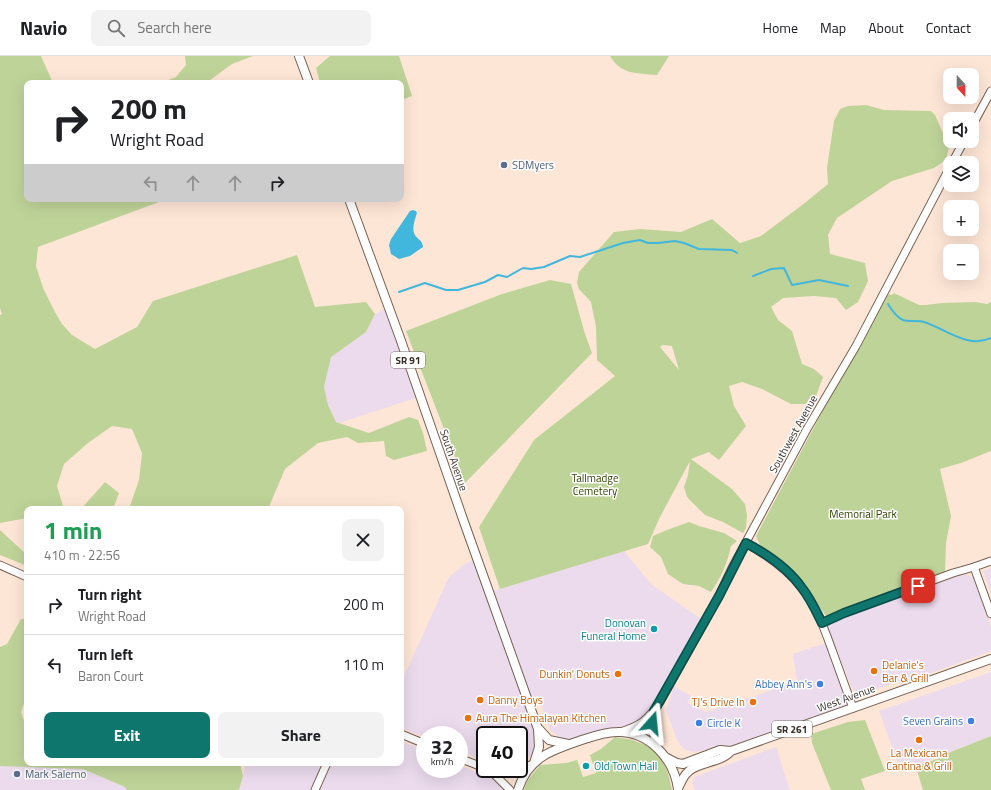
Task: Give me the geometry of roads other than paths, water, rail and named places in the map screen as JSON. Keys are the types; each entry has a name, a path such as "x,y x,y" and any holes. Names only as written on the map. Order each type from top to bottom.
{"main road":[{"path":"299,56 307,80"},
{"name":"South Avenue","path":"350,202 400,338 538,729 539,747 533,764"},
{"name":"West Avenue","path":"678,789 683,778 689,771 723,758 731,751 991,659"},
{"path":"538,729 549,740 570,745"},
{"path":"533,764 548,753 608,733 620,732 640,736 657,747 666,758 674,772 678,789"},
{"name":"West Avenue","path":"666,758 683,764 720,750 731,751"},
{"name":"SR 91","path":"518,790 523,777 533,764"}],"street":[{"path":"979,113 991,91"},
{"name":"Southwest Avenue","path":"620,732 641,724 654,711 719,596 807,429 856,346 943,179"},
{"path":"746,543 760,551 786,570 802,587 822,623 853,708"},
{"path":"822,623 844,613 953,573 991,561"},
{"path":"0,565 24,576"},
{"path":"974,567 991,614"},
{"name":"Southwest Avenue","path":"654,711 652,728 657,747"},
{"path":"404,735 416,740"},
{"path":"528,765 533,764"},
{"path":"315,790 326,766"},
{"path":"497,778 510,790"}],"water":[{"path":"413,210 417,213 413,231 422,243 423,247 410,256 399,259 391,254 389,245 391,239 410,211"}],"waterway":[{"path":"399,292 425,283 446,290 458,290 485,282 498,275 507,277 523,268 531,269 544,267 570,256 580,257 623,243 640,240 648,243 675,241 699,249 732,250 737,253"},
{"path":"753,276 771,269 784,268 792,285 819,280 848,286"},
{"path":"888,304 896,315 903,320 924,322 965,340 982,341 991,338"}],"place":[{"name":"SDMyers","path":"504,165"},
{"name":"Donovan Funeral Home","path":"654,629"},
{"name":"Delanie's Bar & Grill","path":"874,671"},
{"name":"Dunkin' Donuts","path":"618,674"},
{"name":"Abbey Ann's","path":"820,684"},
{"name":"Danny Boys","path":"480,700"},
{"name":"TJ's Drive In","path":"753,702"},
{"name":"Aura The Himalayan Kitchen","path":"468,718"},
{"name":"Seven Grains","path":"971,721"},
{"name":"Circle K","path":"699,723"},
{"name":"La Mexicana Cantina & Grill","path":"919,740"},
{"name":"Old Town Hall","path":"586,766"},
{"name":"Mark Salerno","path":"17,774"}],"park label":[{"name":"Tallmadge Cemetery","path":"595,484"},
{"name":"Memorial Park","path":"863,514"}]}
